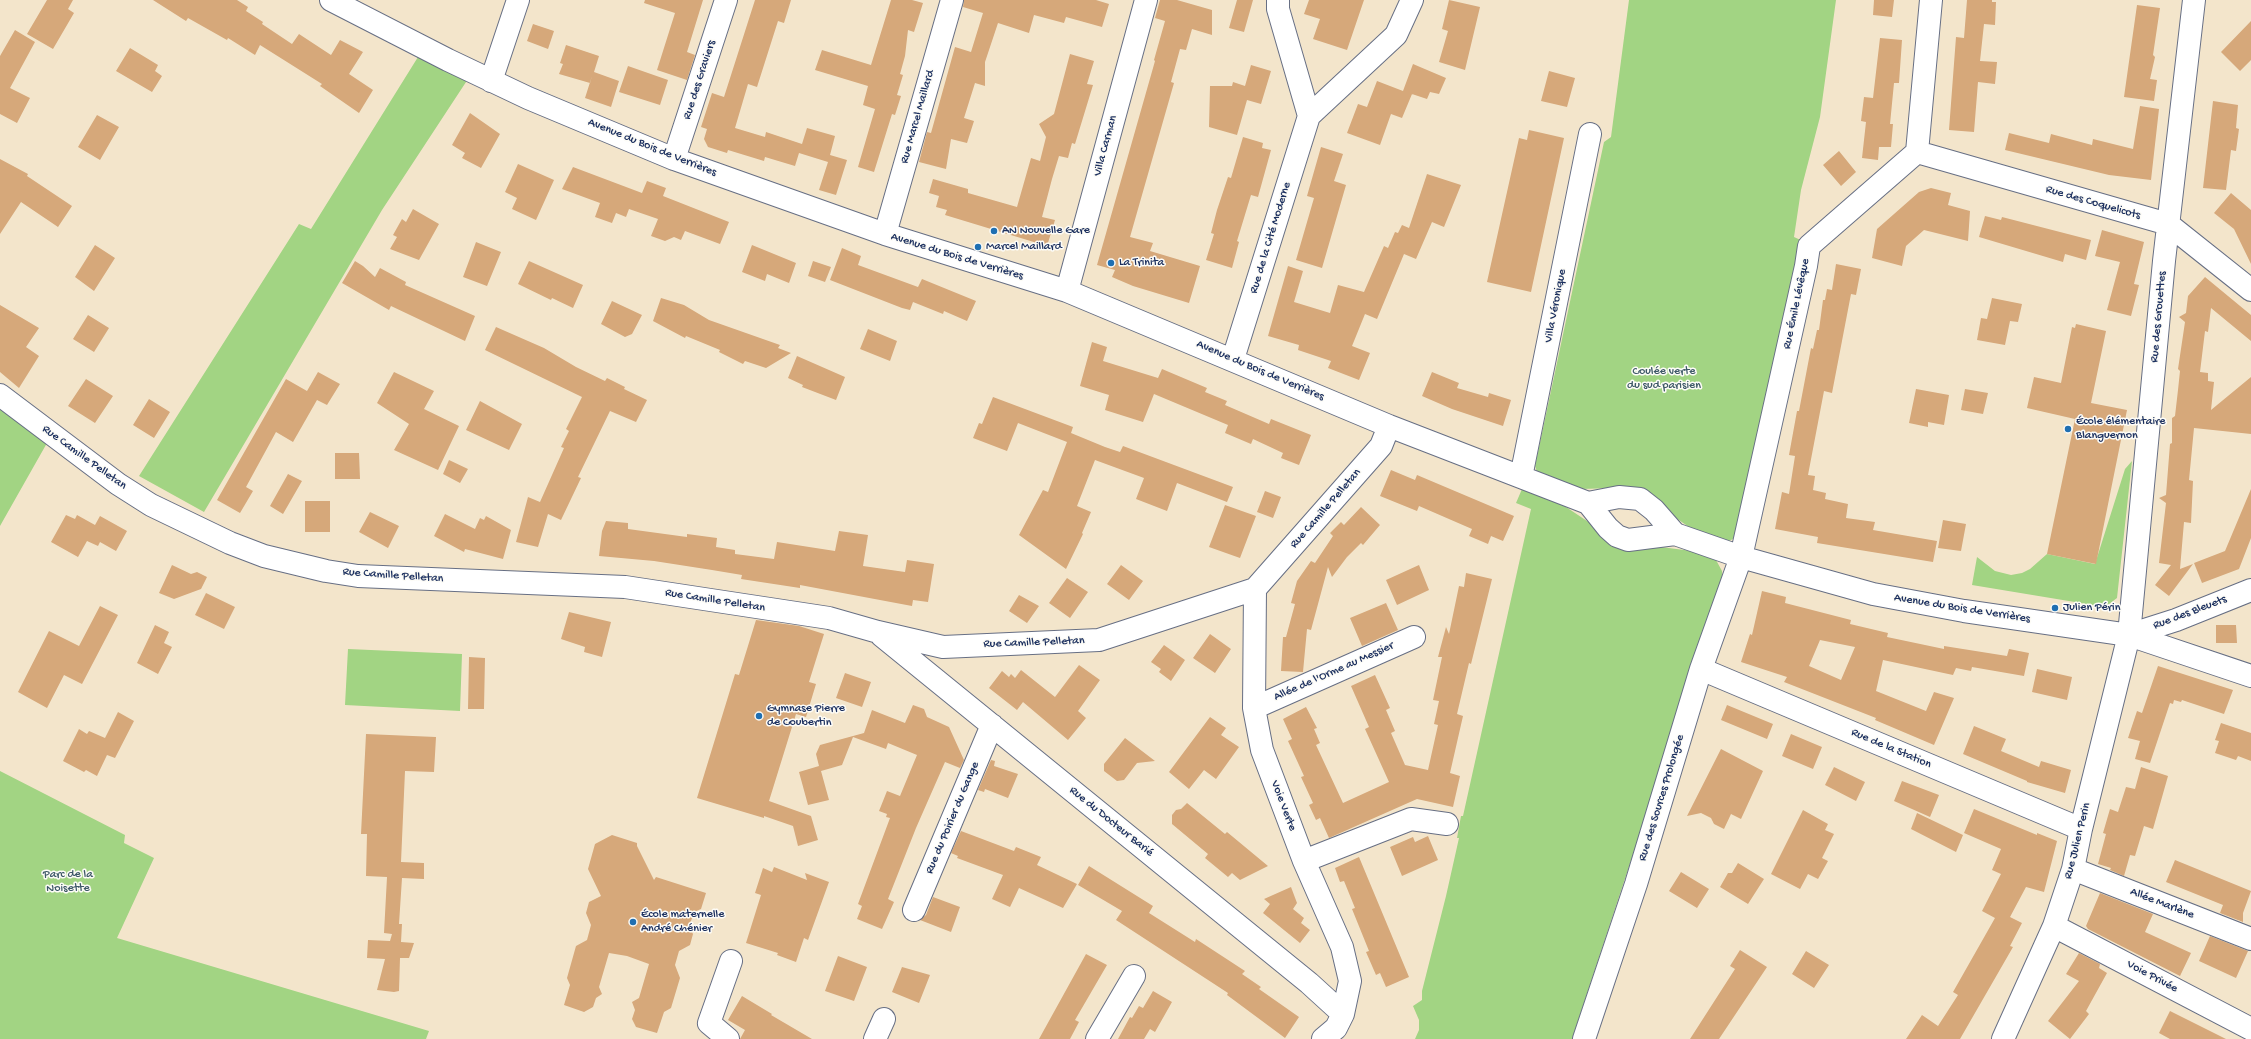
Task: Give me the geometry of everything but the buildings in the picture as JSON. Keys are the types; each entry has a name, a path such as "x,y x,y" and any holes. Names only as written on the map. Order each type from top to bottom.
{"street":[{"name":"Avenue du Bois de Verrières","path":"330,0 490,81 674,159 885,234 1067,291 1233,359 1389,426 1588,503"},
{"path":"490,81 518,0"},
{"name":"Rue des Graviers","path":"674,159 726,0"},
{"name":"Rue Marcel Maillard","path":"885,234 952,0"},
{"name":"Villa Carman","path":"1067,291 1146,0"},
{"path":"1278,0 1278,9 1309,116"},
{"name":"Rue de la Cité Moderne","path":"1233,359 1309,116 1396,35 1412,0"},
{"path":"1917,152 1931,0"},
{"name":"Rue des Grouettes","path":"2129,635 2168,224 2194,0"},
{"name":"Villa Véronique","path":"1521,477 1590,134"},
{"name":"Rue des Coquelicots","path":"1917,152 2168,224 2251,290"},
{"name":"Rue Émile Lévêque","path":"1741,557 1806,266 1809,246 1917,152"},
{"name":"Rue Camille Pelletan","path":"0,395 118,484 152,505 230,543 264,556 326,571 358,576 625,587 829,618 878,632 943,647 1099,640 1255,589 1381,446 1389,426"},
{"path":"1619,497 1640,499 1654,510 1675,534 1628,540 1617,536 1608,528 1588,503 1619,497"},
{"name":"Avenue du Bois de Verrières","path":"1675,534 1741,557 1873,594 1964,610 2129,635 2251,676"},
{"name":"Rue des Sources Prolongée","path":"1584,1039 1605,971 1636,884 1701,669 1741,557"},
{"name":"Voie Verte","path":"1255,589 1254,708 1262,750 1304,861 1342,946 1350,981 1344,1014"},
{"name":"Rue des Bleuets","path":"2129,635 2176,620 2251,590"},
{"name":"Rue du Docteur Barié","path":"878,632 1309,983 1344,1014"},
{"name":"Rue Julien Perin","path":"2003,1039 2054,926 2073,869 2081,829 2129,635"},
{"name":"Allée de l'Orme au Messier","path":"1254,708 1414,637"},
{"name":"Rue de la Station","path":"1701,669 2081,829"},
{"name":"Rue du Poirier du Gange","path":"914,910 992,725"},
{"path":"1304,861 1411,819 1447,824"},
{"name":"Allée Marlène","path":"2073,869 2251,939"},
{"name":"Voie Privée","path":"2054,926 2251,1029"},
{"path":"728,1039 709,1023 731,961"},
{"path":"1097,1039 1134,976"},
{"path":"1323,1039 1336,1028 1344,1014"},
{"path":"875,1039 884,1019"}],"green space":[{"name":"Coulée verte du sud parisien","path":"1629,0 1836,0 1820,117 1801,190 1794,237 1805,242 1735,538 1727,542 1689,527 1673,516 1616,488 1580,489 1537,472 1535,466 1604,142 1611,137"},
{"path":"418,57 468,79 382,210 204,512 139,476 299,224 311,229"},
{"path":"0,407 47,443 0,526"},
{"path":"2132,461 2117,598 2105,607 1972,585 1977,557 1995,571 2011,575 2022,573 2030,569 2047,554 2095,564 2125,469"},
{"path":"1522,489 1563,505 1590,523 1645,548 1661,547 1692,551 1716,560 1722,571 1723,582 1572,1039 1415,1039 1419,1030 1419,1020 1413,1006 1422,1000 1422,991 1446,896 1459,838 1457,838 1461,816 1463,816 1531,509 1516,503"},
{"path":"348,649 462,654 460,711 345,705"},
{"name":"Parc de la Noisette","path":"0,771 125,835 124,843 154,858 117,938 429,1031 426,1039 0,1039"}],"place":[{"name":"AN Nouvelle Gare","path":"994,231"},
{"name":"Marcel Maillard","path":"978,247"},
{"name":"La Trinita","path":"1111,263"},
{"name":"École élémentaire Blanguernon","path":"2068,429"},
{"name":"Julien Périn","path":"2055,608"},
{"name":"Gymnase Pierre de Coubertin","path":"759,716"},
{"name":"École maternelle André Chénier","path":"633,922"}]}
